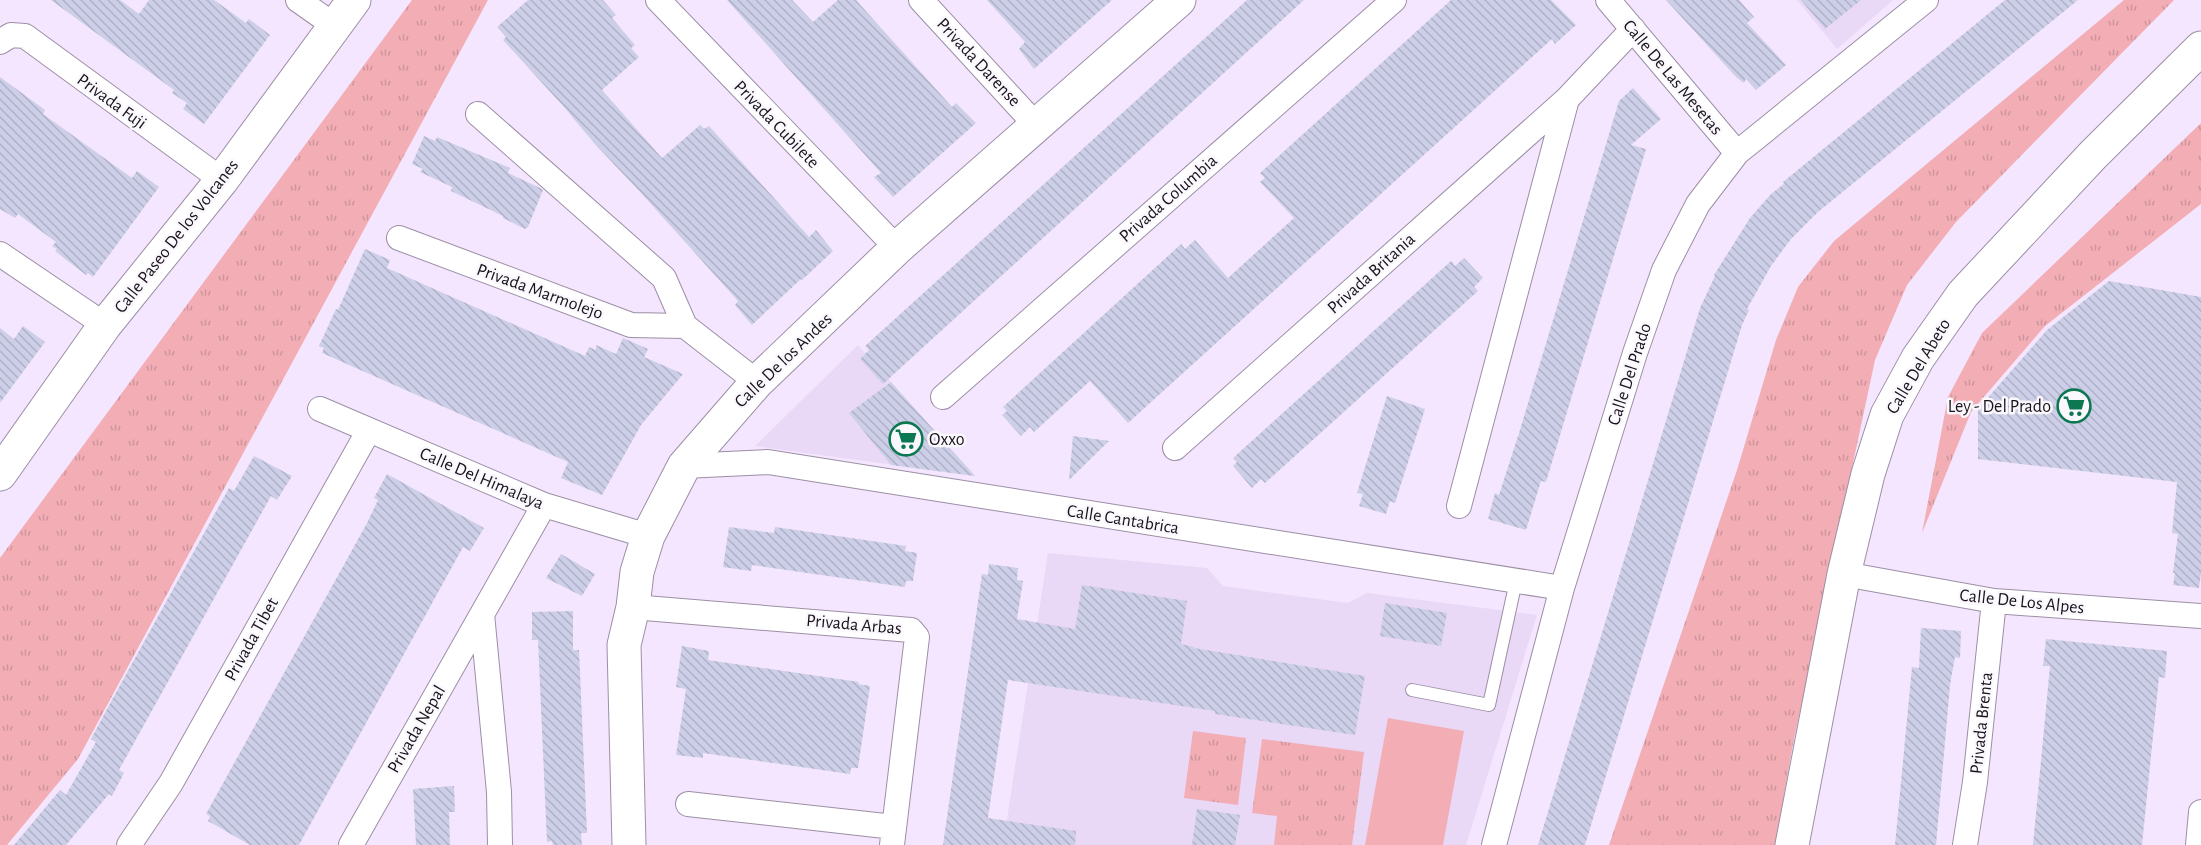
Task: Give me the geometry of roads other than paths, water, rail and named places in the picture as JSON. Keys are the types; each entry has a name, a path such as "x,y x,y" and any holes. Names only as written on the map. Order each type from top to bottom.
{"street":[{"path":"298,0 335,26"},
{"name":"Calle Paseo De los Volcanes","path":"0,474 105,325 222,180 354,0"},
{"name":"Privada Cubilete","path":"658,0 897,248"},
{"name":"Privada Darense","path":"921,0 1036,124"},
{"name":"Privada Columbia","path":"943,397 1394,0"},
{"name":"Calle De Las Mesetas","path":"1608,0 1737,153"},
{"name":"Calle Del Prado","path":"1494,845 1562,588 1635,353 1664,270 1698,204 1737,153 1926,0"},
{"name":"Calle De los Andes","path":"629,845 624,645 633,607 637,572 648,537 684,466 757,382 897,248 1178,1"},
{"name":"Privada Britania","path":"1174,448 1567,99 1633,29"},
{"name":"Privada Fuji","path":"0,42 10,35 25,36 222,180"},
{"name":"Calle Del Abeto","path":"1792,845 1844,574 1868,474 1887,415 1918,358 1963,294 2093,155 2201,48"},
{"name":"Privada Britania","path":"1459,506 1567,99"},
{"path":"477,114 664,278 685,326 757,382"},
{"name":"Privada Marmolejo","path":"399,238 631,325 685,326"},
{"path":"0,254 105,325"},
{"name":"Calle Del Himalaya","path":"320,409 544,505 648,537"},
{"name":"Privada Tibet","path":"129,845 171,783 369,430"},
{"name":"Calle Cantabrica","path":"684,466 768,462 1562,588"},
{"name":"Privada Nepal","path":"351,845 544,505"},
{"name":"Calle De Los Alpes","path":"1844,574 1994,601 2201,616"},
{"name":"Privada Brenta","path":"1965,845 1975,782 1994,601"},
{"name":"Privada Arbas","path":"633,607 911,630 917,637 893,836 688,804"},
{"path":"482,614 499,792 500,845"},
{"path":"2198,845 2201,812"}],"lane":[{"path":"1412,690 1489,705 1516,581"}],"place":[{"name":"Ley - Del Prado","path":"2074,406"},
{"name":"Oxxo","path":"906,439"}]}
